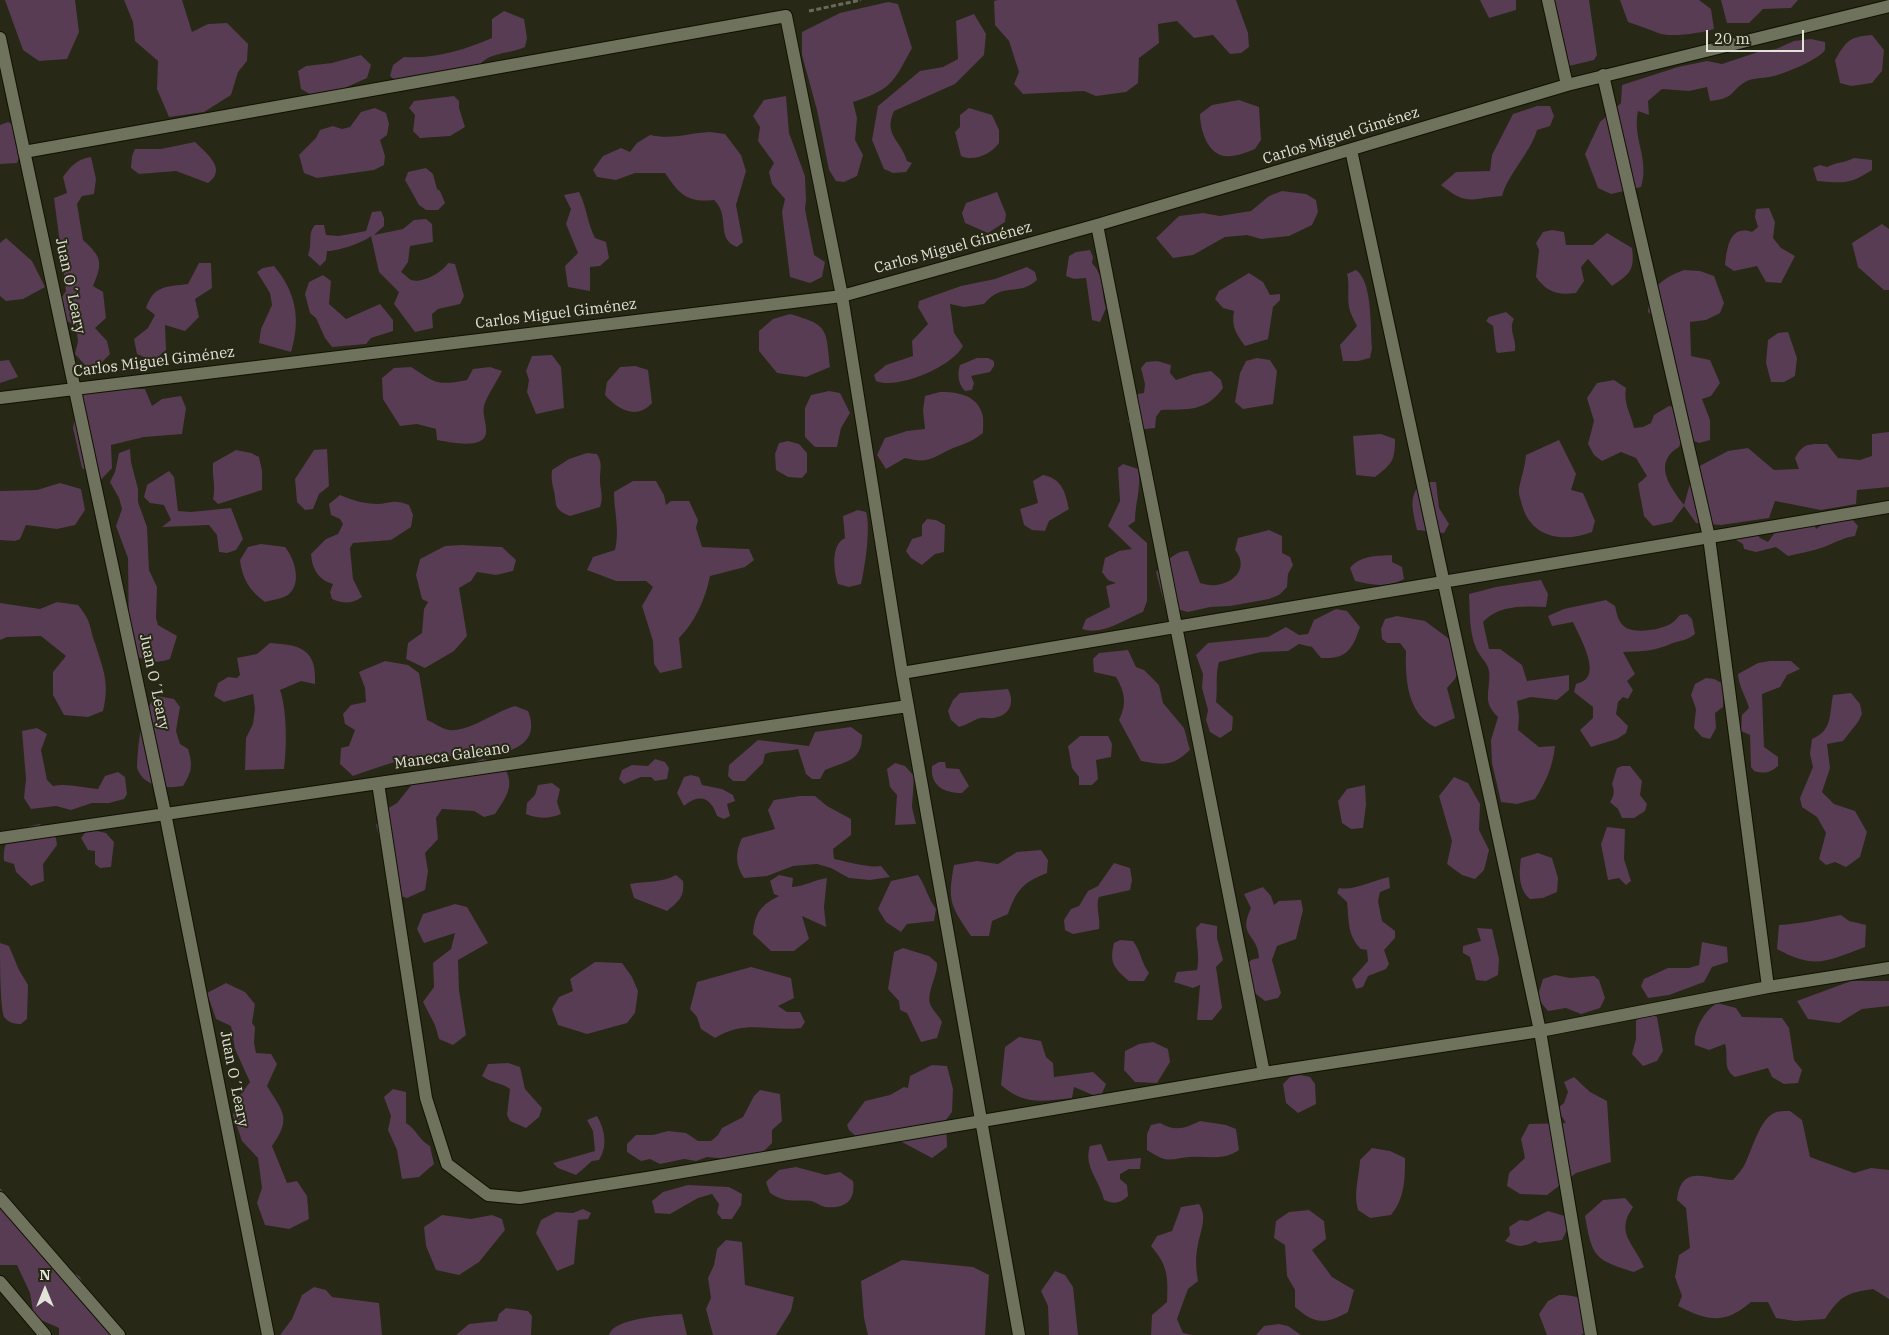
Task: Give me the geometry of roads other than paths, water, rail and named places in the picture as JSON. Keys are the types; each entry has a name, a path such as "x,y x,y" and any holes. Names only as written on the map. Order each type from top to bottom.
{"street":[{"path":"1548,0 1567,85"},
{"name":"Carlos Miguel Giménez","path":"0,398 842,296 1097,225 1603,75 1889,6"},
{"path":"24,152 786,16 842,296 902,673 1019,1335"},
{"name":"Juan O´Leary","path":"0,38 165,813 268,1335"},
{"path":"1603,75 1709,537 1768,987"},
{"path":"1351,150 1540,1031 1591,1335"},
{"path":"1097,225 1264,1074"},
{"path":"902,673 1889,507"},
{"name":"Maneca Galeano","path":"0,838 908,706"},
{"path":"378,783 426,1098 447,1164 488,1195 520,1198 1264,1074 1540,1031 1768,987 1889,968"},
{"path":"0,1198 119,1335"},
{"path":"0,1282 45,1335"}]}
